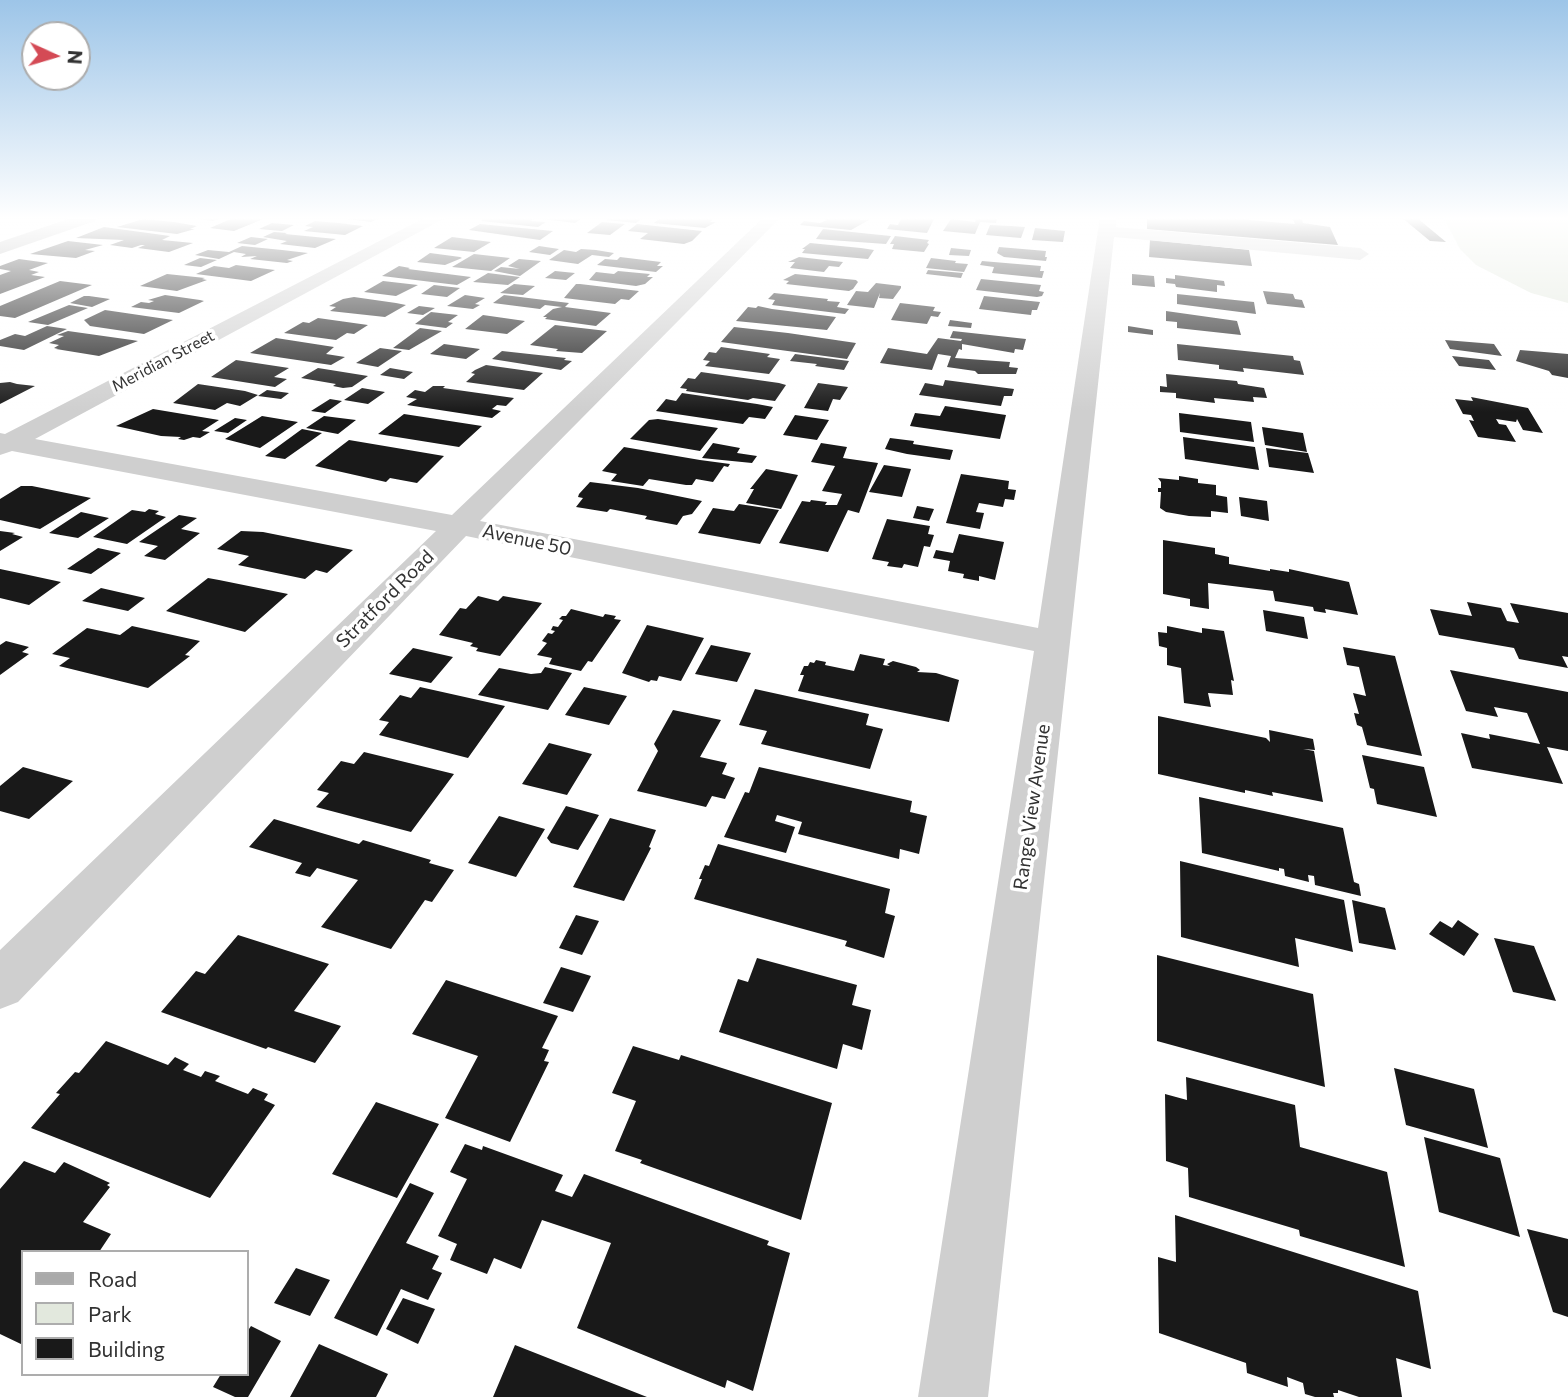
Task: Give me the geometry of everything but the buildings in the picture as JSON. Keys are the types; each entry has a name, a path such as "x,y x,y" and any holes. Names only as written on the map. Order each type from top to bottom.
{"street":[{"name":"Meridian Street","path":"2,444 311,282"},
{"name":"Stratford Road","path":"0,985 706,282"},
{"name":"Range View Avenue","path":"953,1397 1054,643 1097,282"},
{"name":"Avenue 50","path":"2,444 461,526 1054,643"}],"green space":[{"path":"1510,282 1568,282 1568,303 1531,293"}]}
